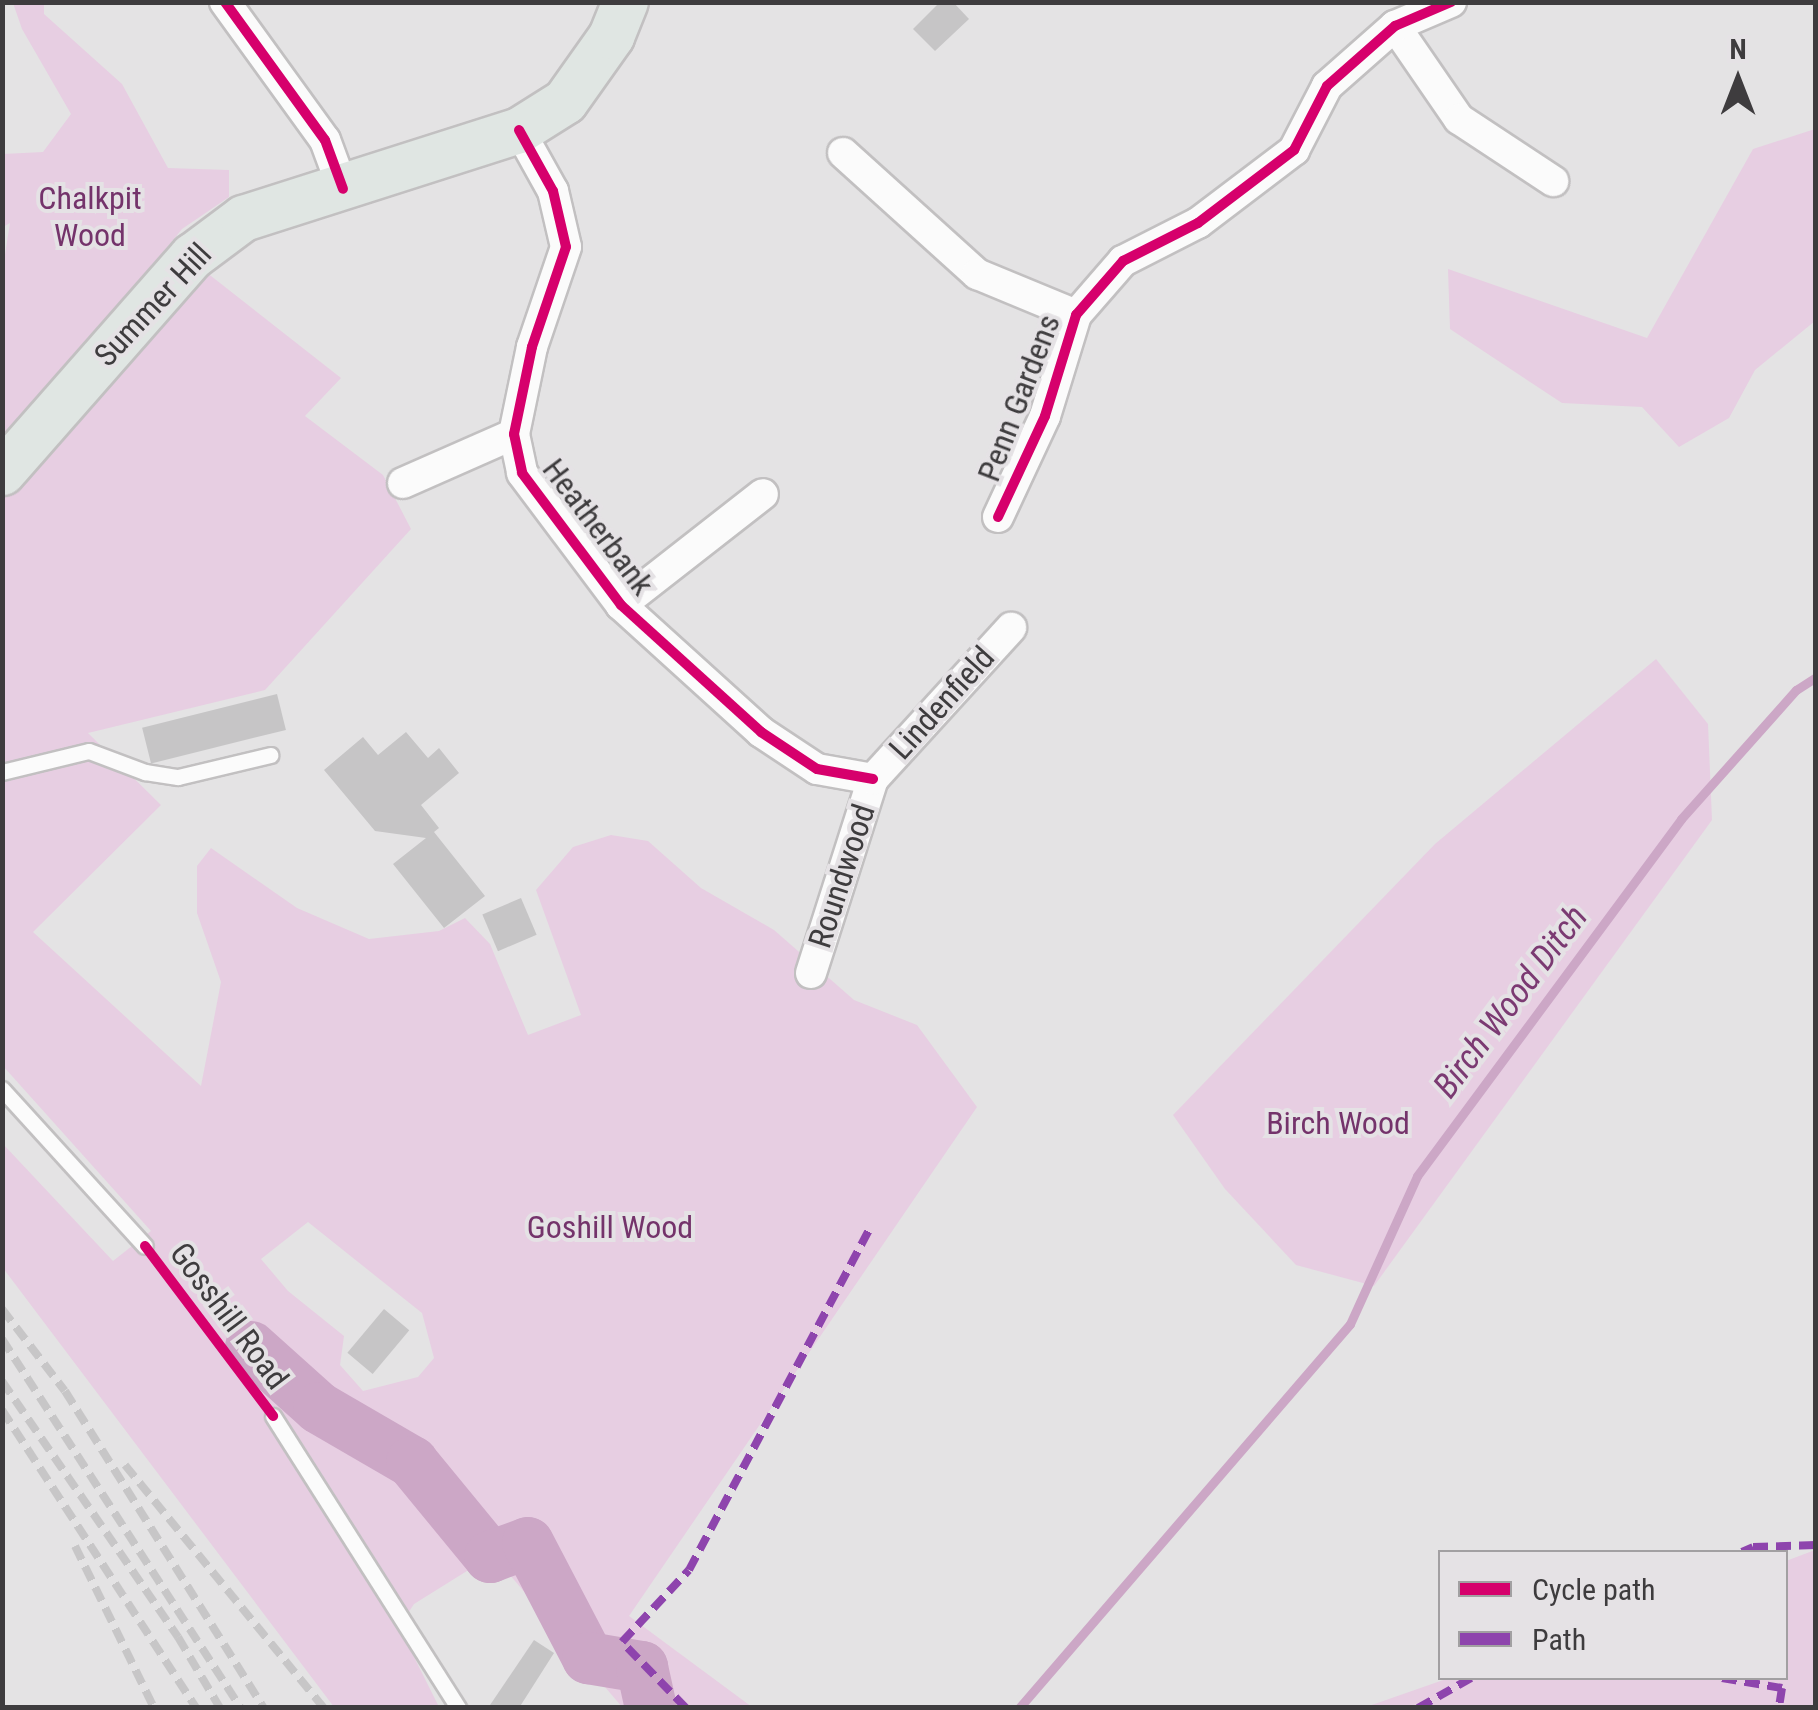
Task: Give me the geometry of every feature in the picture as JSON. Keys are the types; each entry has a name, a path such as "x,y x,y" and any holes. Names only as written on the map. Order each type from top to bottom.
{"main road":[{"name":"Summer Hill","path":"2,472 192,256 244,218 343,190 520,130 565,101 611,36 625,2"}],"street":[{"path":"225,2 324,140 343,190"},
{"name":"Penn Gardens","path":"998,517 1045,416 1076,315 1123,261 1198,223 1294,150 1327,86 1394,26 1451,2"},
{"path":"1394,26 1460,119 1553,181"},
{"name":"Heatherbank","path":"520,130 553,191 566,247 532,347 514,434 522,473 620,605 762,732 817,769 873,779"},
{"path":"844,153 977,274 1076,315"},
{"path":"403,483 514,434"},
{"path":"620,605 763,494"},
{"name":"Lindenfield","path":"873,779 1012,628"},
{"name":"Roundwood","path":"811,973 873,779"}],"lane":[{"path":"2,772 89,751 145,772 178,777 270,755"},
{"name":"Gosshill Road","path":"2,1089 146,1246"},
{"name":"Gosshill Road","path":"273,1416 458,1708"}],"green space":[{"name":"Chalkpit Wood","path":"13,3 44,3 44,14 122,84 168,168 229,170 229,197 182,229 3,450 2,273 10,223 3,227 3,154 43,152 71,114 22,29"},
{"path":"1815,129 1815,321 1755,370 1729,418 1679,447 1642,407 1562,403 1450,329 1448,269 1647,338 1753,149"},
{"name":"Goshill Wood","path":"197,265 341,378 305,416 383,475 411,529 265,690 88,733 161,805 33,932 201,1086 221,982 197,913 197,866 211,848 297,908 369,939 439,931 465,918 490,944 528,1035 581,1015 536,890 573,847 611,835 648,841 701,888 774,930 854,1000 917,1025 977,1107 629,1616 752,1707 622,1707 504,1568 483,1561 414,1604 399,1627 439,1707 334,1707 3,1268 3,1144 113,1261 151,1231 3,1066 3,486","holes":["308,1222 422,1313 434,1358 418,1377 363,1391 340,1365 344,1336 288,1291 261,1259"]},
{"name":"Birch Wood","path":"1656,659 1708,724 1712,820 1374,1286 1296,1265 1225,1189 1173,1115 1435,844"},
{"path":"1815,1550 1815,1707 1366,1707 1443,1680 1788,1680 1788,1560"}],"building":[{"path":"940,2 953,2 969,19 935,51 913,29"},
{"path":"277,694 286,730 151,764 142,728"},
{"path":"406,732 428,758 439,748 459,773 421,805 439,828 434,832 485,896 444,928 393,864 426,838 375,831 324,770 363,737 378,755"},
{"path":"521,898 537,935 498,951 482,914"},
{"path":"384,1309 409,1330 373,1374 347,1353"},
{"path":"534,1640 554,1653 519,1708 488,1708"}],"waterway":[{"name":"Birch Wood Ditch","path":"1019,1708 1350,1324 1417,1176 1681,819 1796,690 1816,677"},
{"path":"251,1347 319,1408 412,1462 490,1557 528,1543 588,1658 642,1667 651,1708"}],"railway":[{"path":"2,1309 65,1391 264,1708"},
{"path":"2,1339 241,1708"},
{"path":"2,1381 178,1637 220,1708"},
{"path":"2,1410 196,1708"},
{"path":"125,1465 324,1708"},
{"path":"75,1546 154,1708"}],"marked path":[{"path":"686,1708 622,1642 689,1570 871,1226"},
{"path":"1746,1550 1816,1545"},
{"path":"1418,1708 1467,1680"},
{"path":"1734,1680 1782,1688 1779,1708"}],"cycle path":[{"path":"225,2 325,140 343,189"},
{"path":"998,517 1045,416 1076,315 1123,261 1198,223 1294,150 1327,86 1395,26 1451,2"},
{"path":"519,130 553,191 566,247 532,347 514,434 522,473 621,605 761,732 817,769 873,779"},
{"path":"145,1246 273,1416"}]}
